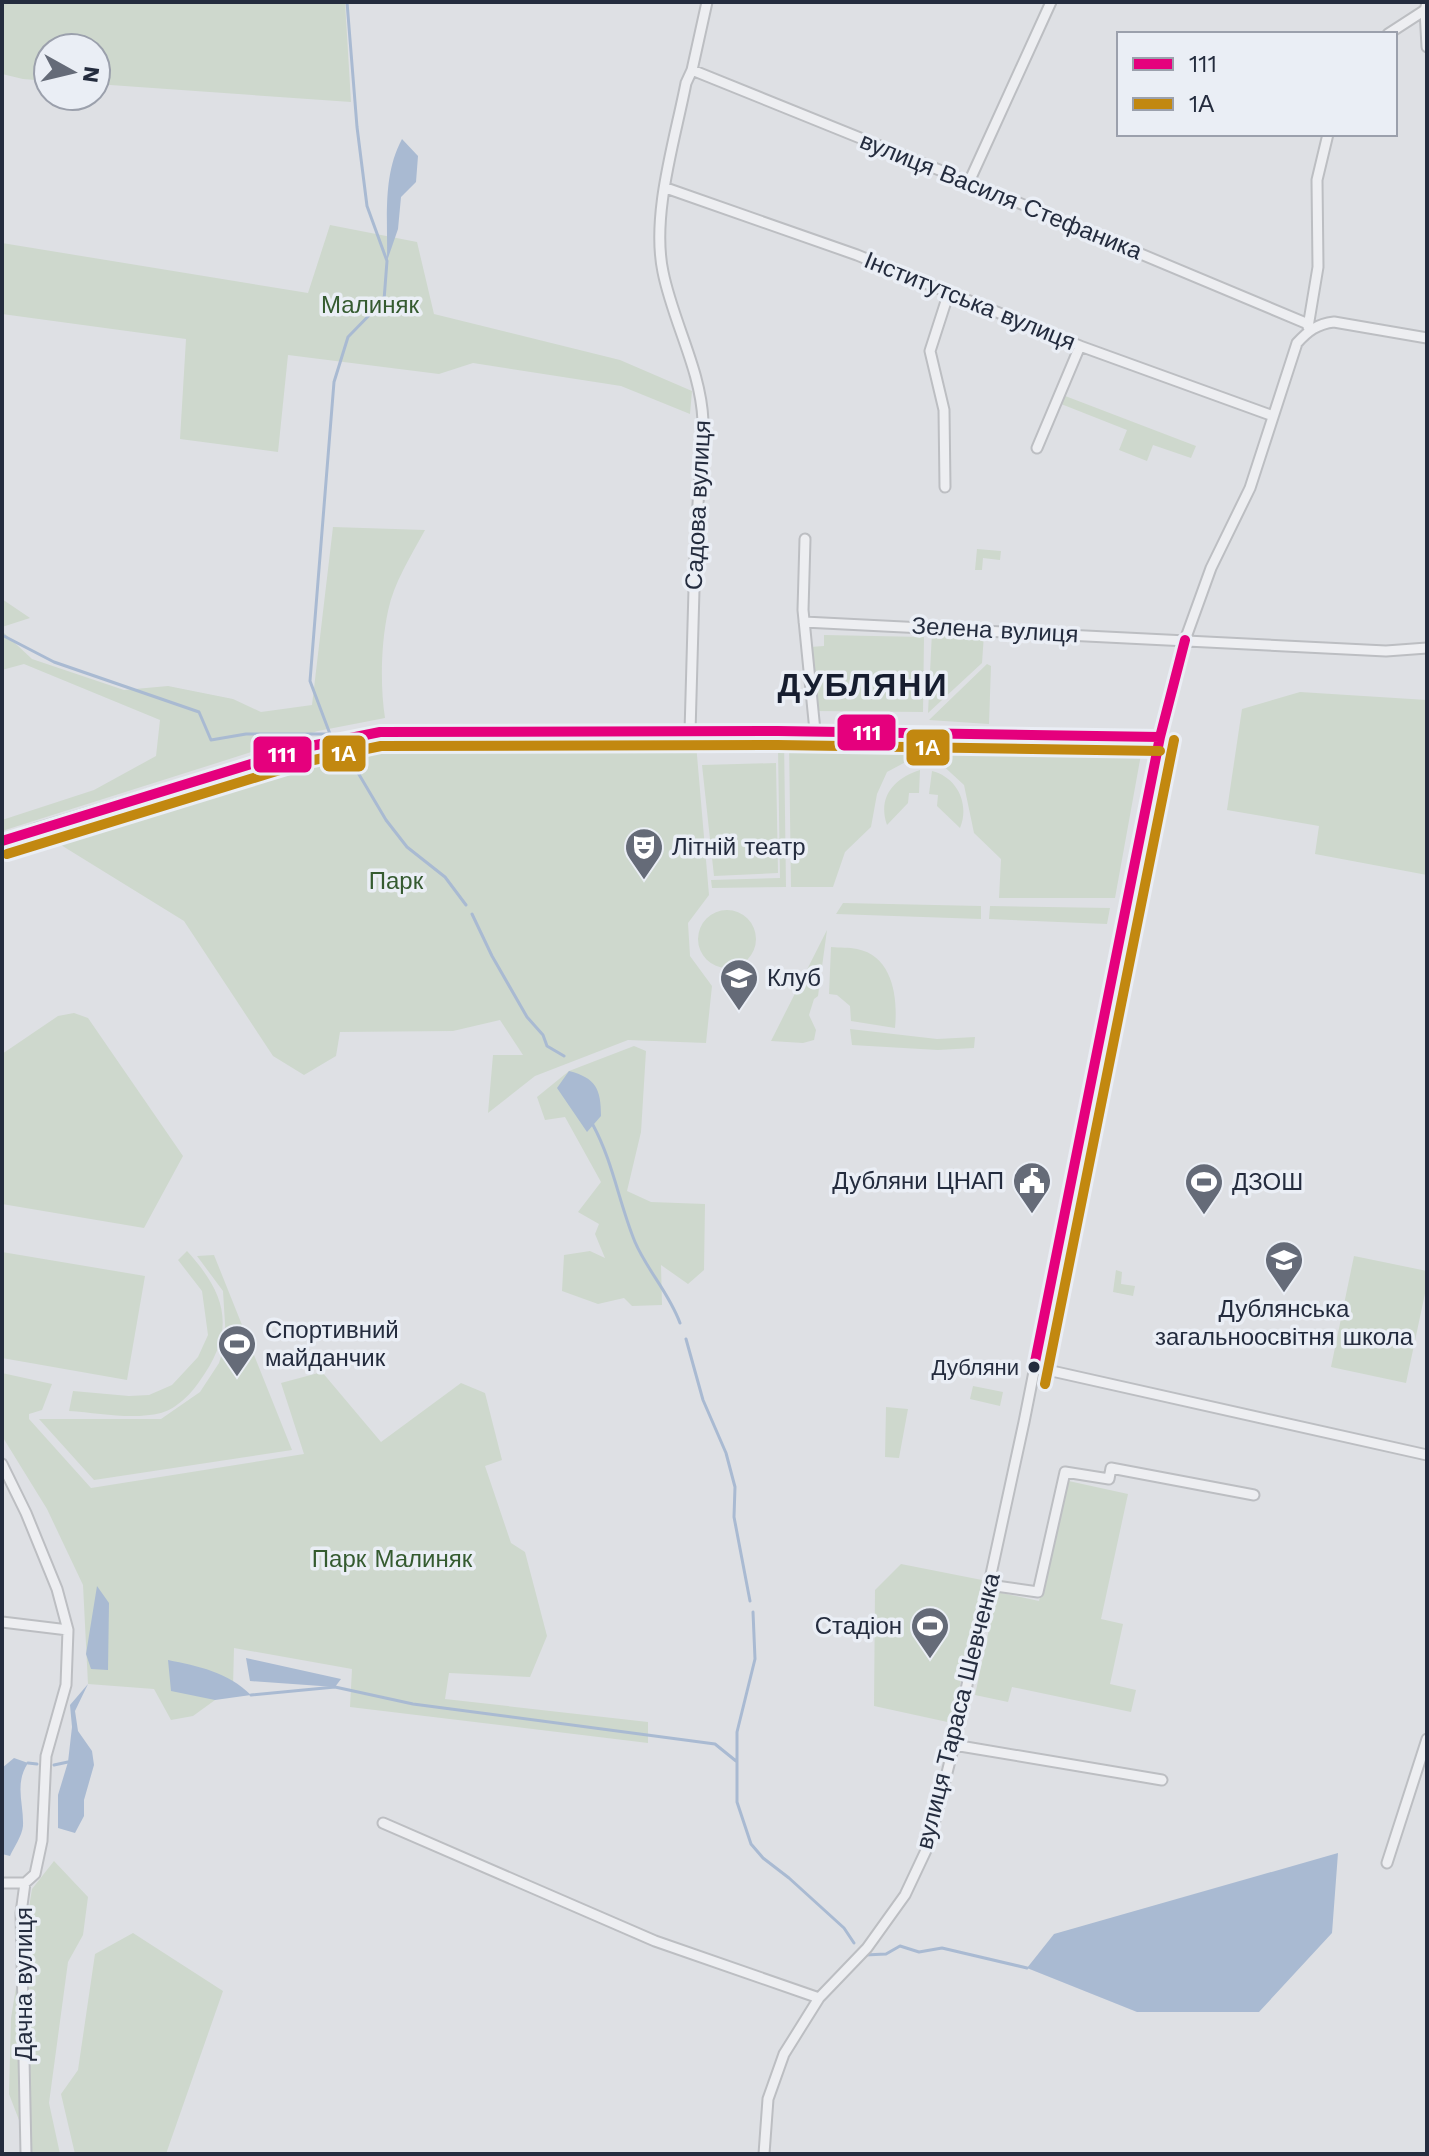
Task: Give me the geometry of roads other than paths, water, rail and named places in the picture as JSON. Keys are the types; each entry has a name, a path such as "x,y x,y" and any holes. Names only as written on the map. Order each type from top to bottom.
{"street":[{"name":"Садова вулиця","path":"690,732 702,399 674,315 663,271 660,235 686,83 692,70 707,2"},
{"path":"969,182 1051,2"},
{"path":"1391,32 1426,6"},
{"path":"1426,6 1427,47"},
{"name":"вулиця Василя Стефаника","path":"692,70 969,182 1308,327"},
{"name":"вулиця Тараса Шевченка","path":"764,2154 768,2099 784,2054 819,1998 867,1948 905,1895 929,1844 989,1585 1160,737 1185,640 1211,568 1250,488 1297,343 1308,327 1318,273 1317,180 1328,136"},
{"name":"Інститутська вулиця","path":"666,188 857,255 1080,346 1273,416"},
{"path":"945,487 944,410 930,351 949,292"},
{"path":"1308,327 1343,323 1427,338"},
{"path":"1037,448 1080,346"},
{"path":"805,539 804,622 815,731"},
{"name":"Зелена вулиця","path":"804,622 1386,651 1427,648"},
{"path":"2,841 306,747 380,732 815,731 1160,737"},
{"path":"1034,1367 1427,1455"},
{"name":"Дачна вулиця","path":"2,1464 57,1589 68,1630 66,1685 46,1756 42,1841 35,1874 25,1883 21,1913 26,2154"},
{"path":"989,1585 1038,1592 1065,1472 1109,1479 1111,1468 1254,1495"},
{"path":"2,1622 68,1630"},
{"path":"1387,1863 1427,1739"},
{"path":"954,1745 1162,1780"},
{"path":"383,1823 655,1941 819,1998"},
{"path":"2,1883 25,1883"}],"water":[{"path":"402,139 418,156 416,182 401,197 398,229 387,261 389,183"},
{"path":"569,1071 591,1081 598,1092 601,1116 587,1132 557,1088"},
{"path":"97,1586 109,1603 108,1670 91,1669 86,1654"},
{"path":"246,1658 341,1679 335,1687 250,1681"},
{"path":"168,1660 223,1675 251,1695 215,1700 171,1691"},
{"path":"88,1684 75,1711 78,1731 92,1751 94,1765 84,1800 84,1816 75,1833 58,1828 58,1795 68,1762 72,1727 70,1705"},
{"path":"14,1758 28,1763 21,1779 22,1830 10,1856 2,1854 2,1768"},
{"path":"1338,1853 1332,1933 1259,2012 1137,2012 1027,1968 1054,1934"}],"waterway":[{"path":"2,635 54,662 199,712 211,740 246,734 330,734 310,681 334,382 348,337 384,300 387,261 367,206 347,2"},
{"path":"337,749 354,766 386,820 407,847 445,877 466,905"},
{"path":"472,914 527,1017 543,1035 547,1046 564,1056"},
{"path":"593,1125 606,1153 635,1242 680,1323"},
{"path":"686,1339 703,1400 726,1453 735,1487 734,1517 750,1601"},
{"path":"753,1612 755,1659 737,1732 737,1802 751,1844 844,1928 854,1943"},
{"path":"251,1695 335,1687 413,1704 715,1744 736,1761"},
{"path":"54,1765 68,1762"},
{"path":"28,1763 37,1764"},
{"path":"865,1955 886,1954 900,1946 919,1952 942,1948 1027,1968"}],"place":[{"name":"Літній театр","path":"644,881"},
{"name":"Клуб","path":"739,1012"},
{"name":"Дубляни ЦНАП","path":"1032,1215"},
{"name":"ДЗОШ","path":"1204,1216"},
{"name":"Дублянська загальноосвітня школа","path":"1284,1294"},
{"name":"Дубляни","path":"1034,1367"},
{"name":"Спортивний майданчик","path":"237,1378"},
{"name":"Стадіон","path":"930,1660"}],"district":[{"name":"ДУБЛЯНИ","path":"863,685"}],"park label":[{"name":"Малиняк","path":"370,305"},
{"name":"Парк","path":"396,881"},
{"name":"Парк Малиняк","path":"392,1559"}]}
